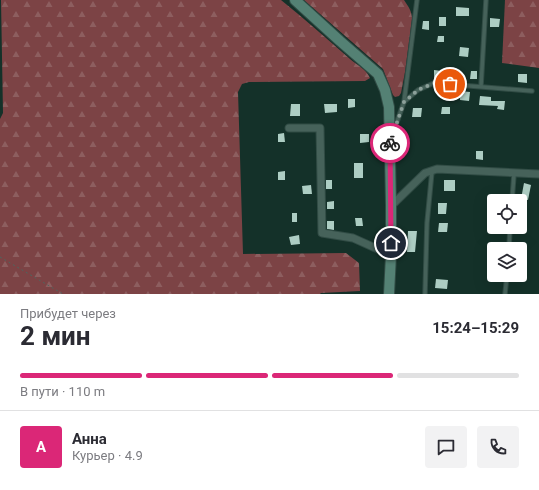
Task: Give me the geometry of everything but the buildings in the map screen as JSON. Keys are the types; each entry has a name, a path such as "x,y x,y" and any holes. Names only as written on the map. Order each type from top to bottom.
{"main road":[{"path":"295,0 378,74 385,90 389,107 390,142 391,255 389,294"}],"street":[{"path":"289,128 320,128 322,233 353,238 391,255"},
{"path":"391,206 425,173 432,170 539,174"}],"lane":[{"path":"390,142 404,102 417,0"},
{"path":"481,86 486,0"},
{"path":"404,102 418,90 434,83 532,91"},
{"path":"424,294 432,170"},
{"path":"513,194 514,174"},
{"path":"505,294 506,282"}],"path":[{"path":"0,257 63,294"}],"green space":[{"path":"1,0 281,0 290,7 364,70 370,78 365,81 249,82 242,84 238,92 243,254 346,253 359,263 360,291 320,294 0,294 0,119 3,113"},
{"path":"304,0 404,0 411,11 412,19 405,72 401,93 399,96 395,97 393,95 383,69"},
{"path":"505,0 539,0 539,68 502,63"}],"way so far":[{"path":"390,143 404,102 418,90 434,83 450,84"}],"route":[{"path":"390,143 391,243"}]}
